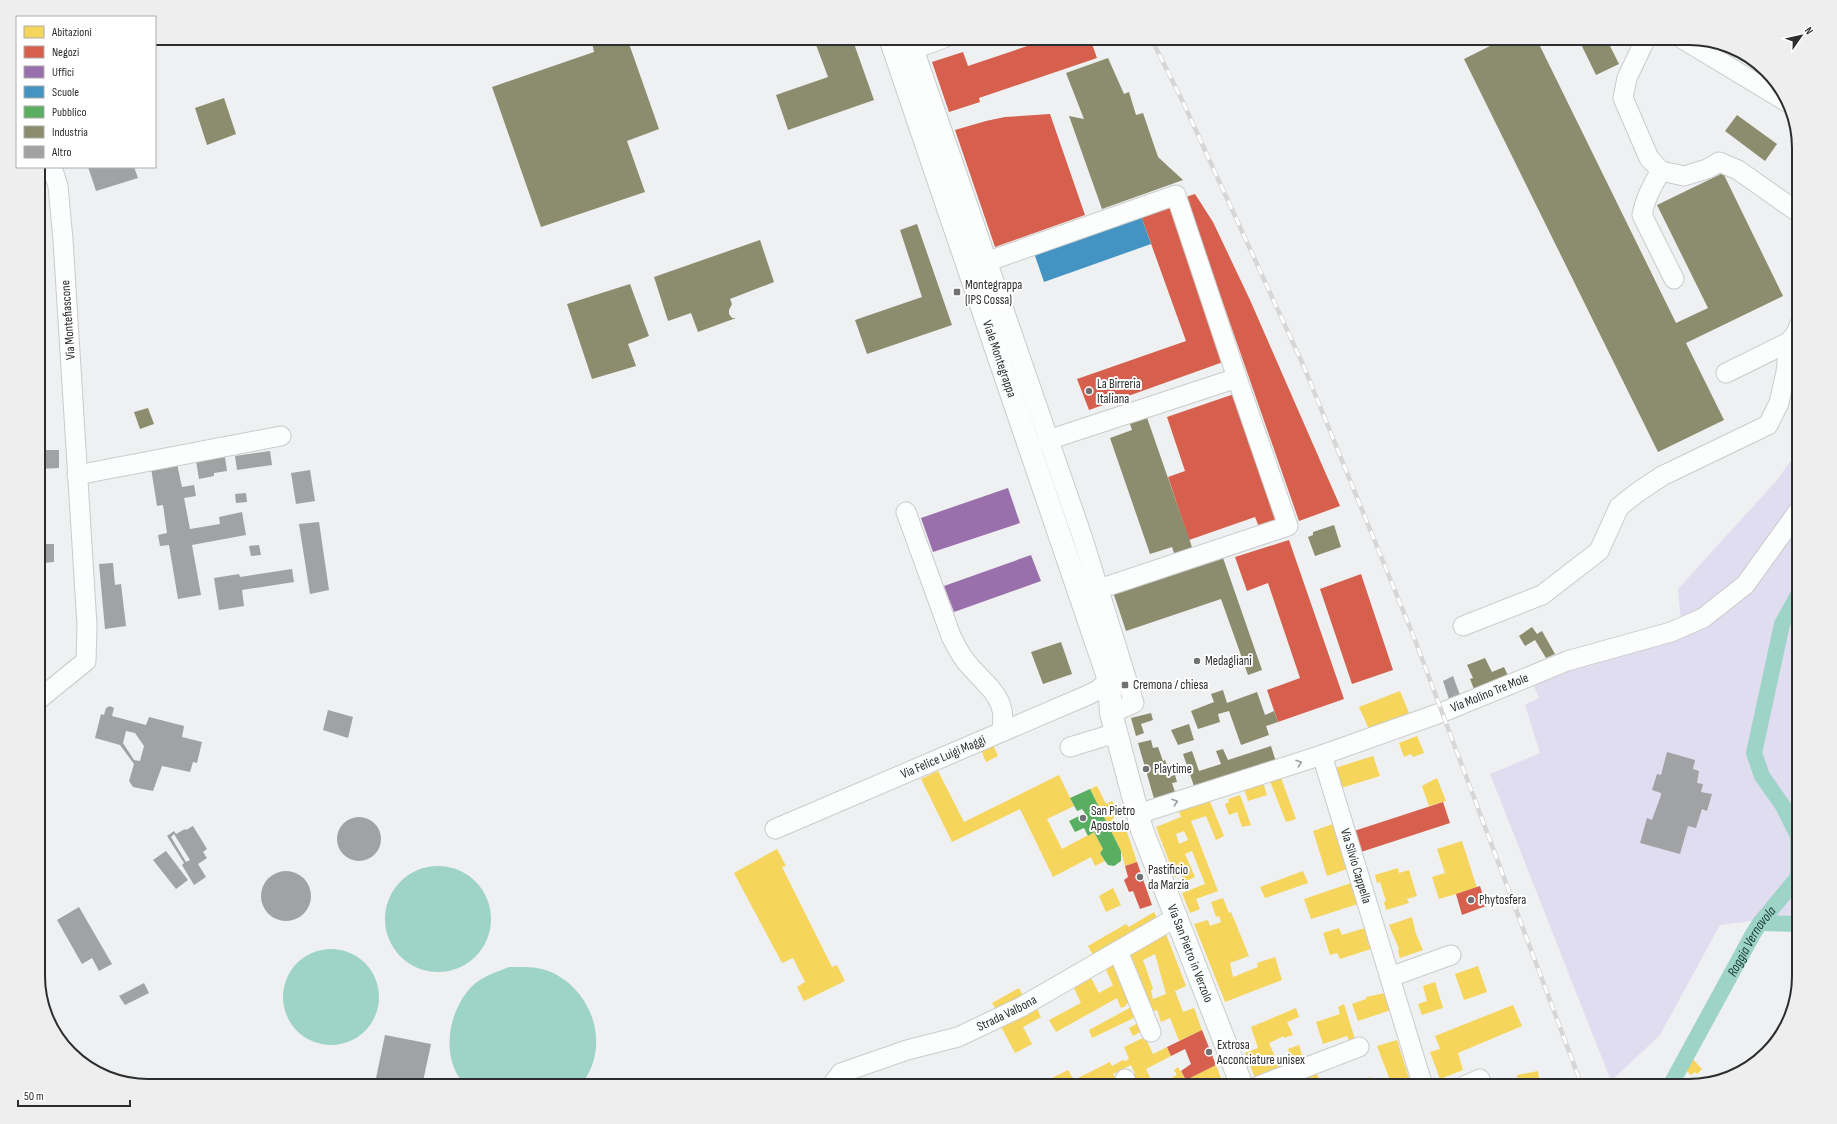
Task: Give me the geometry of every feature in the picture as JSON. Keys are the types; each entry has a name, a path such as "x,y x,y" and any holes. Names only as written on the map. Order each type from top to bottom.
{"main road":[{"name":"Viale Montegrappa","path":"893,45 931,129 1109,680"},
{"name":"Via San Pietro in Verzolo","path":"1109,680 1113,723 1142,830 1175,918 1239,1079"}],"street":[{"path":"912,45 931,129 986,262 1099,589 1134,703 1113,723 1070,747"},
{"path":"1643,45 1627,78 1623,98 1649,158 1661,171 1684,176 1707,169 1719,162 1738,170 1792,208"},
{"path":"1693,45 1778,96"},
{"name":"Via Montefiascone","path":"45,694 86,661 87,625 58,186 52,168"},
{"path":"1661,171 1649,190 1642,215 1674,279"},
{"path":"986,262 1176,195 1236,378 1288,526 1099,589"},
{"path":"1726,373 1789,342 1792,338"},
{"path":"1463,626 1542,595 1599,551 1619,506 1662,476 1768,424 1778,403 1786,372 1789,342"},
{"path":"1048,440 1236,378"},
{"path":"77,475 281,436"},
{"path":"906,512 957,650 968,665 984,680 996,696 1002,710 1002,732"},
{"name":"Via Molino Tre Mole","path":"1138,814 1322,756 1443,712 1567,661 1671,632 1703,618 1745,585 1792,520"},
{"name":"Via Felice Luigi Maggi","path":"775,829 1088,695 1098,690 1109,680"},
{"name":"Via Silvio Cappella","path":"1322,756 1421,1079"},
{"name":"Strada Valbona","path":"836,1079 841,1073 907,1050 958,1037 1021,1007 1175,918"},
{"path":"1118,951 1151,1032"},
{"path":"1390,977 1451,955"},
{"path":"1276,1079 1359,1047"}],"shaded area":[{"path":"1792,459 1792,916 1720,925 1660,1035 1613,1079 1610,1079 1490,774 1540,753 1525,705 1539,698 1533,684 1600,657 1682,634 1678,589 1777,480"},
{"path":"438,866 458,870 476,881 487,899 491,919 487,939 476,957 458,968 438,972 418,968 400,957 389,939 385,919 389,899 400,881 418,870"},
{"path":"331,949 349,952 365,963 376,979 379,997 376,1015 365,1031 349,1042 331,1045 313,1042 297,1031 286,1015 283,997 286,979 297,963 313,952"},
{"path":"509,967 534,968 551,972 570,985 581,997 589,1011 594,1026 596,1041 595,1057 584,1079 460,1079 453,1064 450,1052 451,1026 460,1002 467,992 471,987 486,976"}],"building: Abitazioni":[{"path":"1400,691 1409,713 1369,729 1359,707"},
{"path":"1417,736 1424,753 1413,757 1411,754 1404,757 1399,743"},
{"path":"993,745 998,756 986,762 981,750"},
{"path":"1373,756 1380,776 1341,788 1335,768"},
{"path":"938,771 964,822 1059,775 1074,806 1047,819 1062,849 1094,832 1103,849 1100,853 1105,861 1095,866 1091,857 1053,877 1020,809 952,842 921,779"},
{"path":"1281,778 1296,819 1286,822 1270,781"},
{"path":"1437,778 1446,801 1429,806 1422,786"},
{"path":"1263,782 1267,795 1248,801 1244,789"},
{"path":"1097,786 1106,804 1112,801 1119,813 1113,817 1117,824 1123,820 1137,862 1125,866 1121,851 1090,789"},
{"path":"1240,795 1251,825 1242,827 1237,812 1229,815 1225,804 1229,802 1228,799"},
{"path":"1209,799 1224,836 1216,840 1206,816 1191,821 1218,891 1196,899 1200,909 1190,913 1182,893 1205,884 1192,851 1185,854 1195,877 1184,882 1181,874 1175,877 1156,827 1181,817 1178,810","holes":["1184,831 1188,840 1179,844 1176,834"]},
{"path":"1333,824 1347,869 1327,876 1313,831"},
{"path":"1462,841 1477,888 1439,899 1432,877 1445,873 1437,849"},
{"path":"777,849 786,866 782,867 832,967 837,965 845,981 804,1001 797,987 805,982 793,958 782,963 734,873"},
{"path":"1398,868 1399,873 1409,870 1417,896 1407,899 1409,903 1386,910 1384,902 1386,901 1380,882 1377,883 1375,875"},
{"path":"1303,871 1308,883 1265,898 1260,887"},
{"path":"1351,883 1358,904 1311,919 1304,899"},
{"path":"1113,888 1121,905 1106,912 1099,896"},
{"path":"1223,898 1229,913 1231,912 1249,956 1230,963 1233,977 1258,967 1257,963 1275,957 1282,980 1225,1002 1194,924 1208,920 1210,926 1221,922 1219,916 1216,917 1211,902"},
{"path":"1154,912 1158,920 1094,957 1088,946 1126,924 1129,927"},
{"path":"1412,917 1416,934 1423,950 1400,958 1399,949 1389,925"},
{"path":"1339,928 1342,935 1365,928 1371,949 1340,959 1337,953 1330,955 1323,933"},
{"path":"1166,934 1186,986 1175,991 1183,1012 1194,1008 1202,1030 1179,1041 1170,1018 1161,1022 1157,1010 1147,1013 1124,949","holes":["1155,954 1166,994 1153,999 1151,991 1153,989 1143,960"]},
{"path":"1114,955 1134,1001 1121,1008 1117,998 1056,1032 1049,1020 1081,1003 1073,986 1090,976 1099,993 1113,985 1102,961"},
{"path":"1478,966 1487,992 1464,1000 1455,974"},
{"path":"1435,982 1443,1008 1422,1015 1418,1004 1427,1001 1423,986"},
{"path":"1019,988 1024,998 998,1013 992,1003"},
{"path":"1385,993 1391,1010 1358,1021 1352,1004 1366,999 1366,997"},
{"path":"1344,1004 1355,1039 1349,1041 1347,1036 1323,1044 1316,1022 1340,1014 1338,1007"},
{"path":"1135,1005 1140,1015 1092,1038 1089,1030"},
{"path":"1513,1005 1522,1026 1458,1053 1463,1070 1440,1079 1430,1052 1440,1049 1435,1036"},
{"path":"1036,1007 1041,1017 1023,1027 1032,1044 1015,1053 1000,1025"},
{"path":"1296,1008 1299,1017 1287,1022 1293,1035 1284,1038 1284,1036 1269,1043 1280,1068 1255,1078 1245,1053 1258,1048 1251,1027"},
{"path":"1140,1022 1144,1030 1133,1036 1129,1028"},
{"path":"1145,1037 1153,1054 1167,1047 1171,1056 1146,1069 1151,1079 1130,1079 1129,1077 1135,1074 1131,1065 1113,1074 1115,1078 1113,1079 1076,1079 1110,1062 1112,1066 1123,1060 1126,1061 1129,1059 1124,1047"},
{"path":"1397,1040 1410,1079 1390,1079 1377,1046"},
{"path":"1299,1045 1303,1058 1292,1063 1288,1049"},
{"path":"1692,1058 1702,1069 1697,1074 1695,1072 1691,1075 1685,1069"},
{"path":"1216,1065 1221,1079 1188,1079"},
{"path":"1178,1067 1185,1079 1170,1079 1177,1075 1174,1070"},
{"path":"1314,1068 1319,1079 1305,1079 1302,1073"},
{"path":"1068,1070 1073,1079 1050,1079"},
{"path":"1538,1071 1539,1079 1518,1079 1517,1075"}],"building: Negozi":[{"path":"1030,45 1092,45 1097,58 979,98 980,102 949,112 932,62 963,52 968,66"},
{"path":"1050,114 1085,215 995,247 955,130 1005,117"},
{"path":"1195,194 1213,222 1250,300 1340,506 1299,521 1186,197"},
{"path":"1172,201 1226,361 1089,410 1077,379 1186,341 1140,213"},
{"path":"1237,393 1281,519 1259,527 1255,517 1189,540 1168,477 1185,471 1167,417"},
{"path":"1289,540 1344,699 1278,722 1267,690 1300,678 1268,583 1247,591 1235,557"},
{"path":"1361,574 1393,670 1352,684 1320,589"},
{"path":"1443,802 1450,823 1361,852 1354,831"},
{"path":"1137,862 1152,905 1140,909 1133,891 1129,892 1124,880 1128,877 1125,866"},
{"name":"Phytosfera","path":"1480,886 1486,906 1462,915 1456,894"},
{"path":"1202,1030 1216,1065 1185,1079 1181,1071 1191,1064 1185,1049 1171,1056 1167,1047"}],"building: Uffici":[{"path":"1008,488 1020,523 933,552 921,518"},
{"path":"1031,555 1041,581 954,612 944,586"}],"building: Scuole":[{"path":"1140,213 1151,244 1044,282 1033,250"}],"building: Pubblico":[{"path":"1090,789 1121,851 1121,861 1114,866 1108,865 1100,853 1103,849 1094,832 1088,836 1084,828 1075,832 1069,821 1085,813 1082,809 1077,811 1070,798"}],"building: Industria":[{"path":"592,45 629,45 659,129 627,141 645,192 541,227 492,87 594,52"},
{"path":"816,45 854,45 874,100 788,130 776,95 828,77"},
{"path":"1492,45 1539,45 1676,323 1708,308 1657,205 1723,173 1783,296 1686,343 1724,420 1658,452 1464,59"},
{"path":"1581,45 1610,45 1619,64 1596,75"},
{"path":"1108,58 1124,94 1129,92 1136,115 1143,113 1158,157 1183,180 1102,209 1069,116 1084,119 1066,73"},
{"path":"224,98 236,134 207,145 195,108"},
{"path":"1737,115 1777,144 1765,161 1725,131"},
{"path":"917,224 952,325 867,354 855,320 922,297 900,230"},
{"path":"760,240 774,282 730,299 732,304 729,314 732,318 736,318 698,332 691,313 668,321 654,277"},
{"path":"630,284 649,336 628,344 636,366 592,379 567,304"},
{"path":"148,408 154,424 140,429 134,412"},
{"path":"1144,409 1193,550 1175,556 1172,547 1150,554 1110,438 1132,430 1127,415"},
{"path":"1334,525 1341,547 1315,556 1308,537 1313,535 1313,532"},
{"path":"1222,555 1262,670 1248,675 1221,599 1126,631 1113,592"},
{"path":"1532,627 1537,634 1542,631 1555,654 1546,658 1535,640 1525,646 1519,636"},
{"path":"1061,642 1072,674 1043,684 1031,652"},
{"path":"1485,658 1492,672 1504,667 1508,676 1474,689 1470,679 1473,678 1467,665"},
{"path":"1223,690 1227,703 1257,692 1265,715 1274,711 1278,722 1266,726 1269,735 1241,745 1229,711 1218,714 1220,722 1198,729 1191,711 1214,702 1211,694"},
{"path":"1151,713 1153,720 1141,724 1144,733 1136,736 1131,718"},
{"path":"1189,724 1194,740 1178,745 1171,730"},
{"path":"1151,740 1153,748 1158,747 1171,776 1175,775 1177,782 1172,783 1176,795 1155,802 1138,743"},
{"path":"1271,746 1277,765 1195,789 1183,754 1192,751 1199,771 1221,764 1216,751 1223,749 1228,760"}],"building: Altro":[{"path":"88,168 134,168 138,178 96,191"},
{"path":"45,450 59,450 59,468 45,469"},
{"path":"270,451 272,465 237,470 235,456"},
{"path":"225,457 227,471 214,473 214,476 199,479 196,461"},
{"path":"177,464 182,487 194,485 196,496 184,498 190,529 220,524 219,517 242,512 246,535 192,545 201,595 178,599 169,545 160,546 158,535 167,533 163,505 157,506 151,468"},
{"path":"310,470 315,501 296,504 291,473"},
{"path":"246,493 247,502 236,503 235,494"},
{"path":"319,522 329,590 310,594 299,524"},
{"path":"45,544 54,544 54,562 45,563"},
{"path":"259,545 261,555 251,556 249,546"},
{"path":"113,563 115,585 121,584 126,626 105,629 99,564"},
{"path":"292,569 294,582 242,590 244,606 219,610 214,578 239,574 240,577"},
{"path":"1453,676 1460,695 1449,699 1443,681"},
{"path":"110,706 114,708 112,716 146,725 149,717 184,726 182,737 202,742 197,763 193,762 190,772 162,766 153,791 133,787 129,781 134,764 120,745 95,738 101,714 104,715 106,708","holes":["126,731 135,733 144,746 140,761 134,760 123,743"]},
{"path":"328,710 353,717 348,738 323,730"},
{"path":"1667,752 1695,760 1693,769 1699,771 1697,783 1703,784 1701,792 1712,794 1707,811 1702,809 1696,828 1688,826 1680,854 1640,843 1647,818 1652,820 1661,795 1661,793 1652,790 1657,774 1661,775"},
{"path":"359,817 371,821 377,827 381,839 377,851 371,857 359,861 347,857 341,851 337,839 341,827 347,821"},
{"path":"193,826 207,849 203,852 207,858 198,864 206,877 194,885 182,865 184,863 167,836 174,831 176,834 185,829 186,830","holes":["174,834 190,860 186,862 171,837"]},
{"path":"166,851 188,880 176,889 153,860"},
{"path":"281,871 291,871 304,878 311,891 311,901 304,914 291,921 281,921 272,917 265,910 261,901 261,891 265,882 272,875"},
{"path":"79,907 112,964 99,971 92,958 82,964 57,920"},
{"path":"144,983 149,993 125,1005 119,996"},
{"path":"385,1035 431,1044 424,1079 376,1079"}],"waterway":[{"name":"Roggia Vernavola","path":"1792,606 1782,624 1754,753 1762,776 1783,806 1792,824"},
{"name":"Roggia Vernavola","path":"1674,1079 1753,934 1760,923 1792,884"},
{"path":"1760,923 1792,924"}],"railway":[{"path":"1154,45 1182,100 1304,367 1415,640 1579,1079"}],"place":[{"name":"Montegrappa (IPS Cossa)","path":"957,292"},
{"name":"La Birreria Italiana","path":"1089,391"},
{"name":"Medagliani","path":"1197,661"},
{"name":"Cremona / chiesa","path":"1125,685"},
{"name":"Playtime","path":"1146,769"},
{"name":"San Pietro Apostolo","path":"1083,818"},
{"name":"Pastificio da Marzia","path":"1140,877"},
{"name":"Phytosfera","path":"1471,900"},
{"name":"Extrosa Acconciature unisex","path":"1209,1052"}]}
